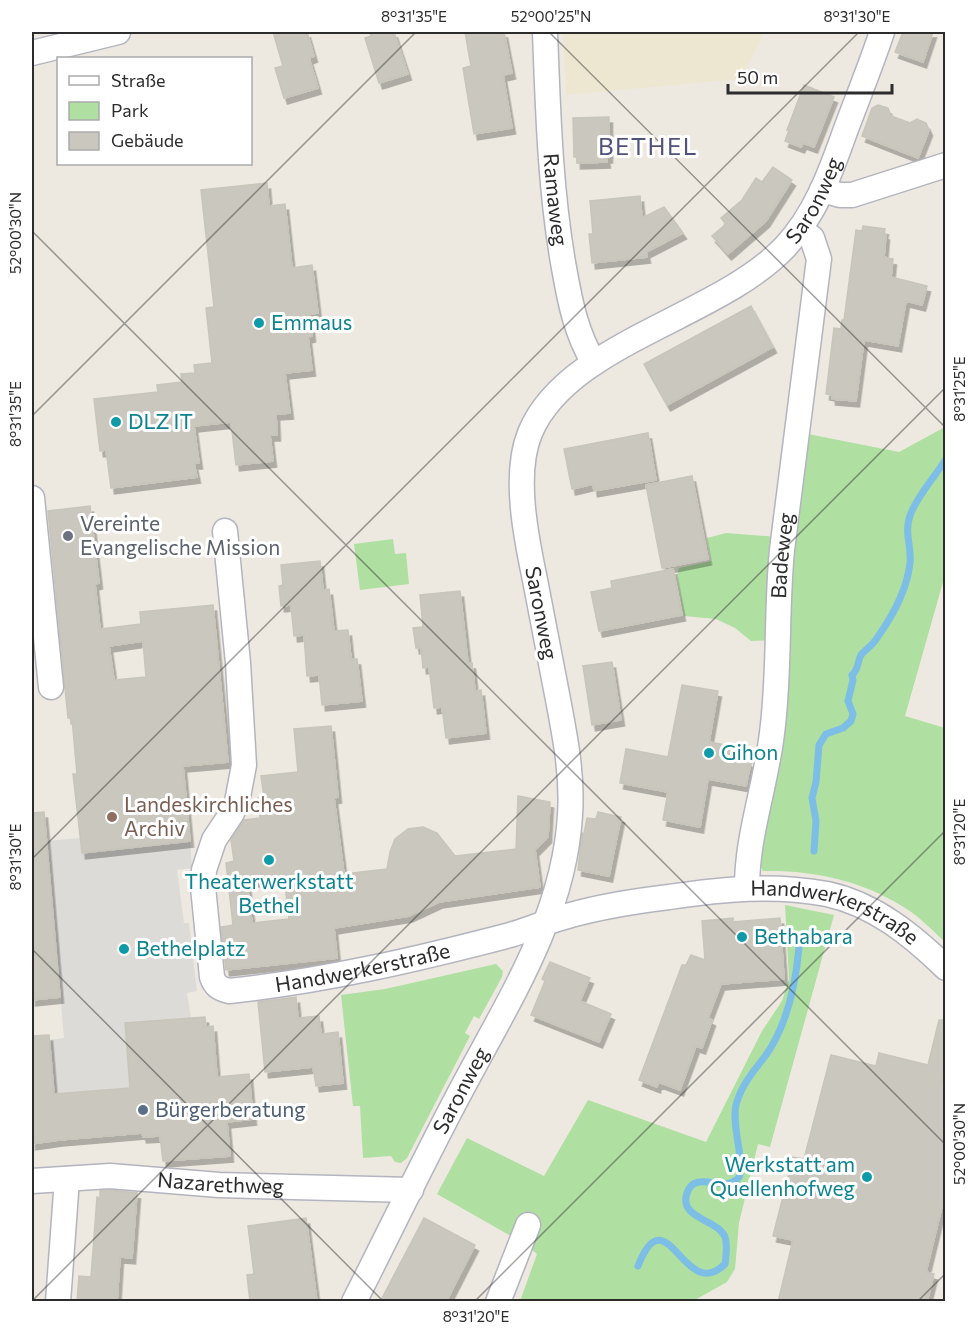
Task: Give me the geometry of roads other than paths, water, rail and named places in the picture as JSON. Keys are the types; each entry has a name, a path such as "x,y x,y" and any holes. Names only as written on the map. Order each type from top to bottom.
{"street":[{"path":"32,53 118,32"},
{"name":"Ramaweg","path":"545,32 556,224 572,310 582,344 594,363"},
{"name":"Saronweg","path":"354,1302 457,1097 535,953 547,923 566,846 571,793 563,725 524,516 524,454 529,435 539,415 565,385 594,363 742,283 782,250 801,229 822,190 882,32"},
{"path":"822,190 840,195 852,195 945,165"},
{"name":"Badeweg","path":"747,887 747,863 772,736 782,550 819,259 812,238 801,229"},
{"path":"32,498 51,687"},
{"name":"Handwerkerstraße","path":"225,531 238,663 244,765 237,802 214,840 204,870 204,899 212,977 220,988 230,991 303,981 514,934 568,916 616,905 747,887 788,889 828,895 878,913 898,927 945,968"},
{"name":"Nazarethweg","path":"32,1181 110,1176 219,1185 411,1190"},
{"path":"58,1302 67,1179"},
{"path":"498,1302 528,1226"}],"waterway":[{"path":"814,851 816,821 812,798 816,782 819,745 826,734 843,728 851,721 853,714 848,701 852,675 861,655 875,640 898,603 906,583 910,563 908,526 911,513 946,459"},
{"path":"638,1266 648,1246 658,1240 667,1244 698,1271 711,1273 725,1264 727,1247 725,1237 715,1226 693,1214 686,1202 687,1193 697,1182 727,1184 739,1177 741,1164 735,1123 736,1105 745,1085 780,1030 793,989 799,947"}],"place":[{"name":"Emmaus","path":"259,323"},
{"name":"DLZ IT","path":"116,422"},
{"name":"Vereinte Evangelische Mission","path":"68,536"},
{"name":"Gihon","path":"709,753"},
{"name":"Landeskirchliches Archiv","path":"112,817"},
{"name":"Theaterwerkstatt Bethel","path":"269,860"},
{"name":"Bethabara","path":"742,937"},
{"name":"Bethelplatz","path":"124,949"},
{"name":"Bürgerberatung","path":"143,1110"},
{"name":"Werkstatt am Quellenhofweg","path":"867,1177"}],"district":[{"name":"BETHEL","path":"648,147"}]}
